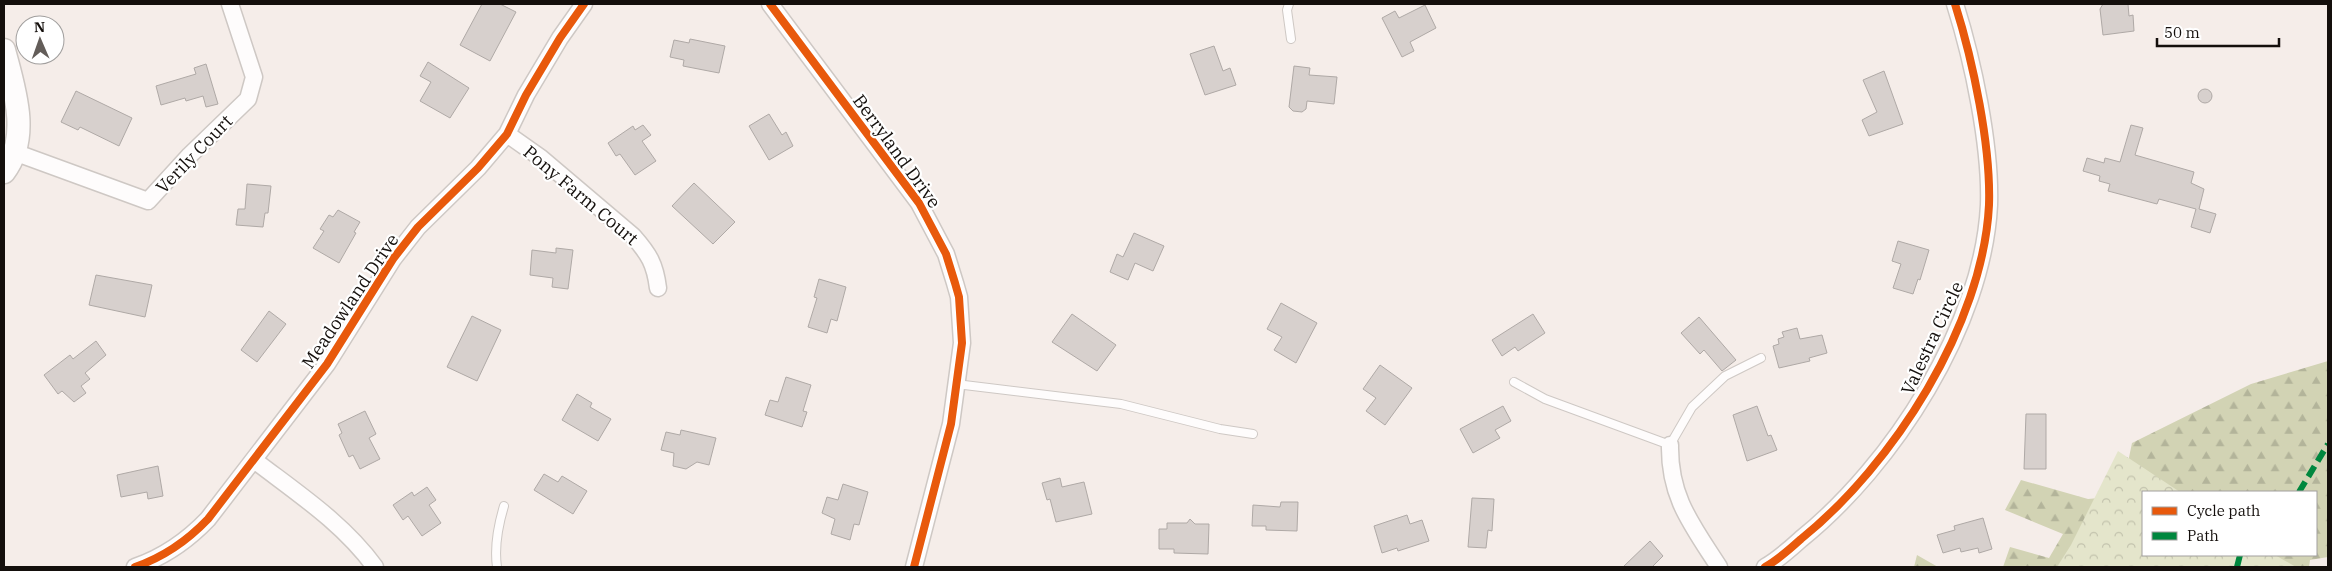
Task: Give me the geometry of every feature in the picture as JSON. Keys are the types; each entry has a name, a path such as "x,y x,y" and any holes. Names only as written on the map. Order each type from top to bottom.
{"main road":[{"path":"4,50 16,96 18,115 18,135 14,152 4,172"}],"street":[{"name":"Verily Court","path":"14,152 148,201 190,155 248,99 254,77 230,4"},
{"name":"Meadowland Drive","path":"135,567 170,551 191,537 208,519 327,364 393,259 418,227 478,168 507,134 526,95 560,38 584,4"},
{"name":"Berryland Drive","path":"770,4 913,195 934,228 946,254 959,297 962,342 951,424 914,567"},
{"name":"Valestra Circle","path":"1766,567 1818,526 1852,493 1882,458 1909,420 1933,379 1971,295 1986,235 1989,204 1988,173 1980,112 1968,52 1955,4"},
{"name":"Pony Farm Court","path":"507,134 541,158 633,236 646,251 655,268 658,288"},
{"path":"1670,445 1673,485 1680,504 1718,567"},
{"path":"254,460 344,530 375,567"}],"lane":[{"path":"1289,4 1287,10 1291,39"},
{"path":"1514,382 1545,399 1670,445 1692,407 1725,376 1761,358"},
{"path":"956,384 1121,404 1220,429 1253,434"},
{"path":"497,567 497,528 504,506"}],"green space":[{"path":"2328,361 2328,557 2310,560 2309,567 2003,567 2010,547 2049,558 2063,534 2005,510 2021,480 2088,499 2121,496 2132,443 2251,384"},
{"path":"2118,451 2178,491 2142,491 2142,556 2277,556 2296,567 2057,567 2071,545"},
{"path":"1917,555 1938,567 1914,567"}],"building":[{"path":"482,4 500,4 516,12 490,61 460,45"},
{"path":"2103,4 2128,4 2129,16 2133,15 2134,31 2103,35 2100,9"},
{"path":"1425,5 1436,28 1410,42 1414,51 1402,57 1382,18 1395,11 1399,18"},
{"path":"690,39 725,46 719,73 683,66 684,60 670,57 674,40 689,43"},
{"path":"1214,46 1223,71 1230,68 1236,85 1205,95 1190,54"},
{"path":"428,62 469,88 450,118 420,101 431,82 420,76"},
{"path":"206,64 218,104 206,107 203,96 186,101 185,98 161,105 156,86 196,74 194,68"},
{"path":"1294,66 1310,68 1309,75 1337,77 1334,104 1307,101 1306,109 1302,112 1293,111 1289,107"},
{"path":"1884,71 1903,124 1869,136 1862,120 1877,112 1863,80"},
{"path":"2202,89 2208,89 2212,96 2208,103 2202,103 2198,99 2198,93"},
{"path":"76,91 132,118 119,146 80,127 78,130 61,122"},
{"path":"769,114 782,135 786,132 793,146 769,160 749,126"},
{"path":"643,125 651,135 642,141 656,161 635,175 620,154 616,156 608,143 633,126 635,130"},
{"path":"2131,125 2143,128 2135,155 2194,172 2191,183 2204,189 2199,209 2216,214 2210,233 2191,227 2196,209 2159,199 2157,204 2108,191 2110,184 2099,181 2100,176 2083,171 2087,158 2104,163 2105,158 2120,162"},
{"path":"694,183 735,222 713,244 672,206"},
{"path":"247,184 271,186 268,213 265,213 263,227 236,225 238,209 245,209"},
{"path":"338,210 360,222 339,263 313,248 324,231 320,229 329,215 333,217"},
{"path":"1134,233 1164,246 1153,271 1135,263 1128,280 1110,272 1117,254 1123,257"},
{"path":"1898,241 1929,250 1920,280 1918,279 1913,294 1893,288 1901,264 1892,261"},
{"path":"556,248 573,250 568,289 552,287 553,278 530,275 532,250 556,253"},
{"path":"96,275 152,285 145,317 89,305"},
{"path":"819,279 846,287 837,321 831,319 827,333 808,327 817,298 814,297"},
{"path":"1281,303 1317,323 1296,363 1274,350 1282,337 1267,329"},
{"path":"269,311 286,324 257,362 241,350"},
{"path":"1072,314 1116,345 1097,371 1052,342"},
{"path":"1533,314 1545,333 1518,351 1515,347 1502,356 1492,340"},
{"path":"472,316 501,330 477,381 447,367"},
{"path":"1699,317 1736,360 1722,371 1704,350 1700,354 1681,333"},
{"path":"1797,328 1800,339 1822,335 1827,353 1809,358 1810,361 1779,368 1773,346 1779,344 1778,339 1784,337 1782,332"},
{"path":"96,341 106,355 85,373 90,379 81,386 86,393 74,402 62,391 58,394 44,375 70,355 73,359"},
{"path":"1380,365 1412,388 1385,425 1366,411 1376,398 1363,389"},
{"path":"786,377 811,385 803,411 807,412 802,427 765,415 770,400 778,402"},
{"path":"577,394 592,403 590,407 611,419 598,441 562,420"},
{"path":"1503,406 1511,421 1495,430 1500,438 1473,453 1460,429"},
{"path":"1757,406 1768,436 1771,435 1777,450 1747,461 1733,415"},
{"path":"365,411 376,434 369,438 380,459 360,469 353,455 349,457 339,435 342,433 338,424"},
{"path":"2026,414 2046,414 2046,469 2024,469"},
{"path":"681,430 716,438 709,465 697,462 686,469 673,466 674,453 661,450 666,432 680,435"},
{"path":"158,466 163,496 148,499 147,492 121,497 117,475"},
{"path":"544,474 558,482 562,476 587,491 573,514 534,490"},
{"path":"1060,478 1062,487 1084,482 1092,514 1056,522 1050,499 1047,500 1042,483"},
{"path":"843,484 868,492 859,525 854,524 850,540 831,534 835,519 822,513 827,497 838,500"},
{"path":"427,487 436,500 429,505 441,523 422,536 408,516 403,520 393,505 412,492 414,496"},
{"path":"1472,498 1494,499 1492,531 1488,530 1486,548 1468,547"},
{"path":"1281,502 1298,502 1297,531 1266,530 1266,526 1252,526 1253,505 1280,507"},
{"path":"1407,515 1410,524 1422,520 1429,541 1398,551 1397,548 1382,553 1374,526"},
{"path":"1983,518 1992,549 1979,553 1978,548 1961,552 1960,548 1943,553 1937,535 1955,530 1954,526"},
{"path":"1190,519 1195,524 1209,524 1208,554 1174,553 1174,549 1159,549 1159,529 1167,529 1167,523 1187,523"},
{"path":"1650,541 1663,556 1652,567 1623,567"}],"marked path":[{"path":"2300,491 2328,444"},
{"path":"2237,567 2240,556"}],"cycle path":[{"path":"135,567 174,548 208,519 327,364 393,259 418,227 478,168 507,134 526,95 560,38 584,4"},
{"path":"770,4 919,203 946,254 959,297 962,343 951,424 914,567"},
{"path":"1765,567 1775,561 1835,508 1868,472 1899,432 1927,389 1951,344 1970,297 1983,251 1989,205 1989,182 1980,104 1955,4"}]}
